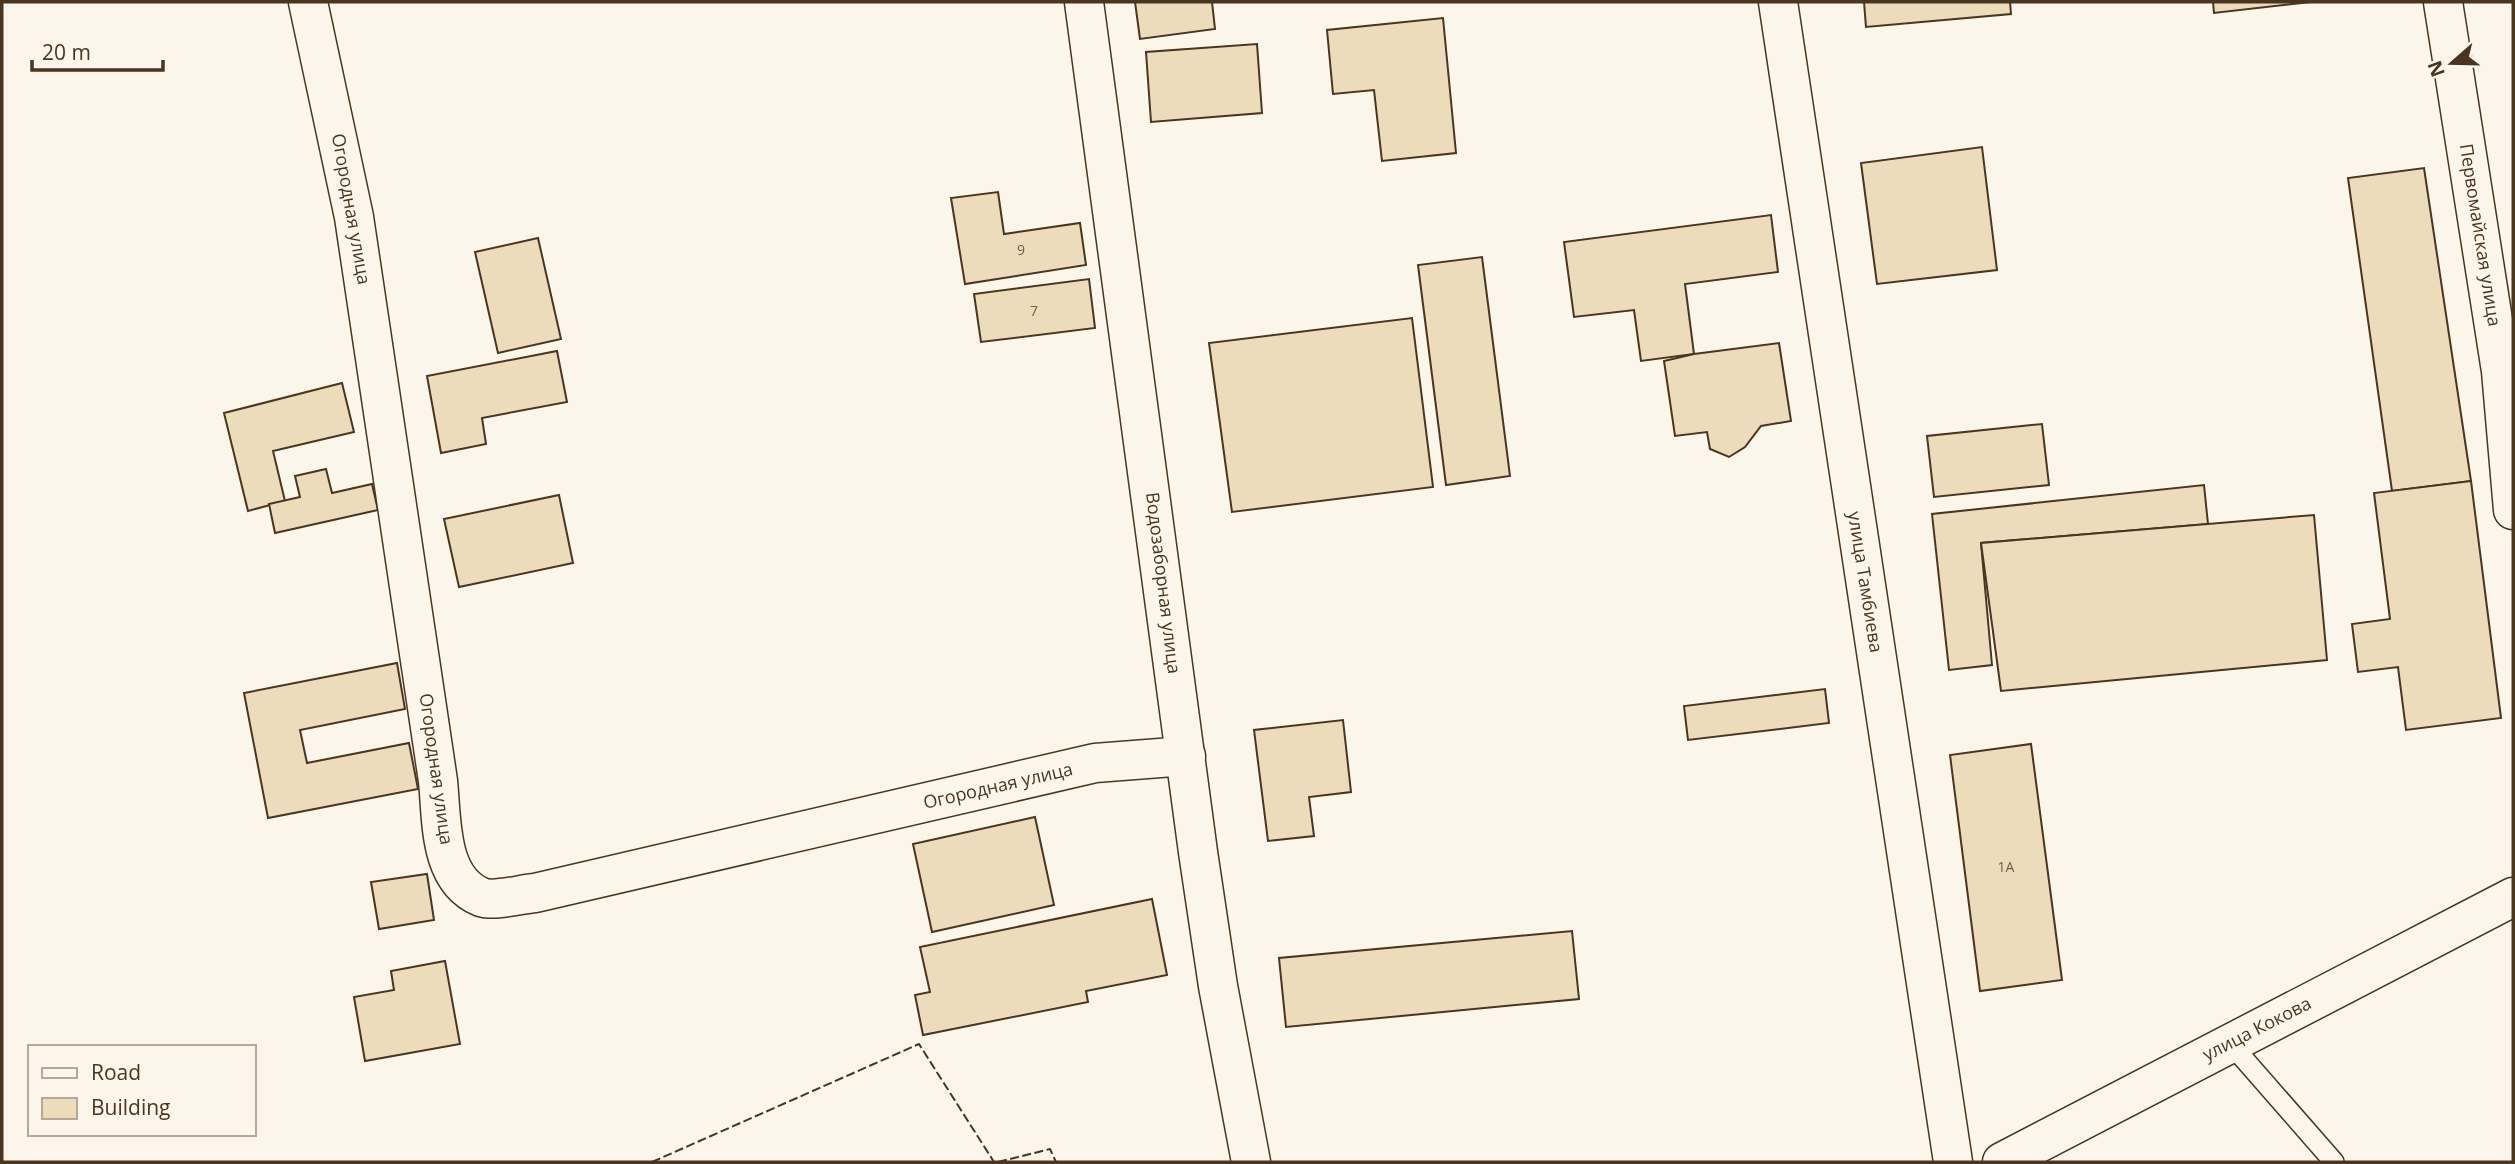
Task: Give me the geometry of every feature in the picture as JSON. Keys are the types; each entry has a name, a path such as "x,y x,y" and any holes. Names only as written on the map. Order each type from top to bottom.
{"street":[{"name":"Огородная улица","path":"308,2 354,217 439,781 444,844 457,879 482,898 535,893 1095,763 1185,756"},
{"name":"Водозаборная улица","path":"1084,2 1218,986 1251,1162"},
{"name":"улица Тамбиева","path":"1778,2 1953,1162"},
{"name":"Первомайская улица","path":"2443,2 2501,371 2513,510"},
{"name":"улица Кокова","path":"2002,1162 2513,897"}],"lane":[{"path":"2230,1044 2334,1162"}],"building":[{"path":"1135,2 1212,2 1215,29 1140,39"},
{"path":"1864,2 2010,2 2011,14 1866,27"},
{"path":"2213,2 2311,2 2214,13"},
{"path":"1443,18 1456,153 1382,161 1374,90 1333,94 1327,30"},
{"path":"1257,44 1262,113 1151,122 1146,52"},
{"path":"1982,147 1997,270 1877,284 1861,163"},
{"path":"2424,168 2471,481 2392,491 2348,178"},
{"path":"998,192 1004,234 1080,223 1086,265 965,284 951,198"},
{"path":"1771,215 1778,272 1685,284 1694,354 1641,361 1634,310 1574,317 1564,242"},
{"path":"538,238 561,339 498,353 475,252"},
{"path":"1482,257 1510,476 1446,485 1418,265"},
{"path":"1089,279 1095,328 981,342 974,294"},
{"path":"1412,318 1433,487 1232,512 1209,343"},
{"path":"1779,343 1791,421 1761,426 1745,447 1729,457 1710,449 1707,432 1675,436 1664,361 1694,354"},
{"path":"557,351 567,402 482,418 486,444 441,453 427,376"},
{"path":"342,383 354,432 273,451 285,501 248,511 224,413"},
{"path":"2042,424 2049,485 1934,497 1927,436"},
{"path":"326,469 332,493 372,484 378,510 275,533 269,504 300,497 295,476"},
{"path":"2471,481 2501,718 2406,730 2398,667 2358,672 2352,624 2390,619 2374,493"},
{"path":"2204,485 2208,524 1981,543 1992,665 1949,670 1932,514"},
{"path":"559,495 573,563 459,587 444,519"},
{"path":"2314,515 2327,660 2001,691 1981,543"},
{"path":"397,663 405,709 300,730 307,763 409,743 418,789 268,818 244,693"},
{"path":"1825,689 1829,723 1688,740 1684,706"},
{"path":"1343,720 1351,792 1309,797 1314,836 1268,841 1254,730"},
{"path":"2031,744 2062,980 1980,991 1950,755"},
{"path":"1035,817 1054,905 932,932 913,844"},
{"path":"427,874 434,920 379,929 371,882"},
{"path":"1152,899 1167,975 1086,991 1088,1002 923,1035 915,995 930,992 920,947"},
{"path":"1572,931 1579,999 1286,1027 1279,958"},
{"path":"445,961 460,1044 365,1061 354,997 394,990 391,971"}],"fence":[{"path":"652,1162 919,1044 994,1162"},
{"path":"998,1162 1050,1149 1056,1162"}]}
